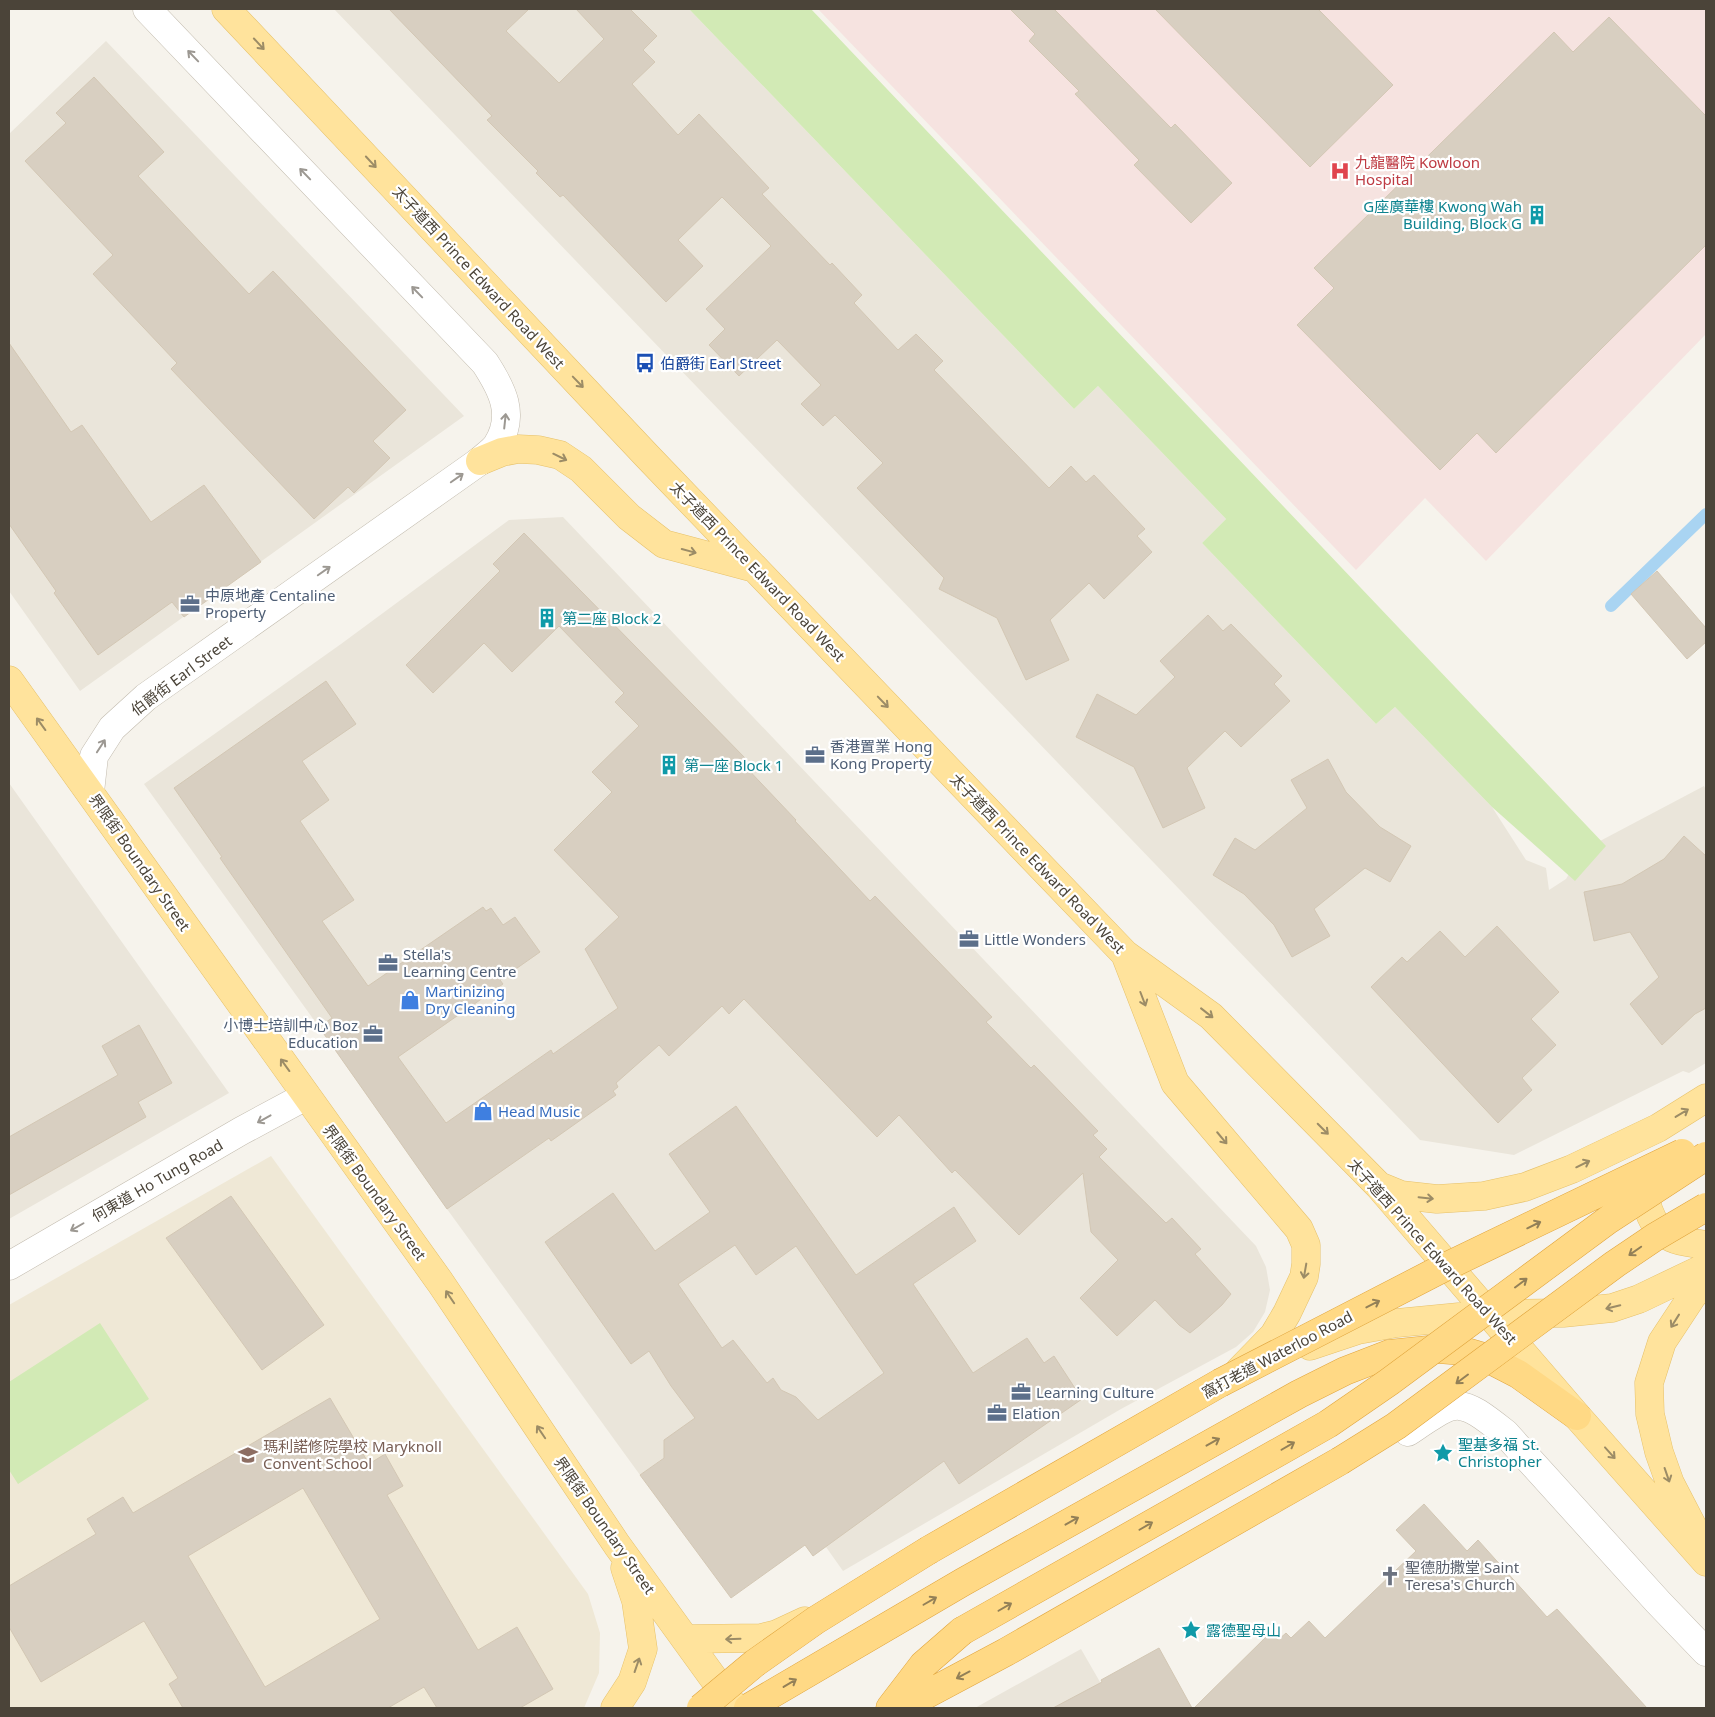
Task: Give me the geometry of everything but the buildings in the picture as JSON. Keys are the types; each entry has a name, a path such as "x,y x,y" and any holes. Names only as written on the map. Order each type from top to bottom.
{"highway":[{"name":"窩打老道 Waterloo Road","path":"700,1708 755,1663 876,1581 1220,1383 1443,1268 1706,1141"},
{"path":"890,1708 923,1665 962,1631 1328,1424 1389,1382 1608,1220 1706,1156"},
{"path":"901,1708 1006,1652 1340,1461 1396,1426 1616,1264 1655,1237 1706,1207"},
{"path":"748,1708 963,1582 1299,1394 1345,1371 1389,1354 1438,1349 1463,1351 1487,1358 1518,1374 1577,1416"}],"main road":[{"name":"太子道西 Prince Edward Road West","path":"226,9 754,568 1125,954 1211,1016 1379,1186 1577,1416 1706,1562"},
{"path":"480,461 502,452 518,449 538,450 560,455 581,469 630,517 664,544 754,568"},
{"name":"界限街 Boundary Street","path":"9,680 440,1282 618,1545 735,1708"},
{"path":"1125,954 1175,1083 1299,1229 1306,1245 1304,1277 1274,1335 1211,1398"},
{"path":"1379,1186 1401,1196 1437,1199 1484,1196 1525,1187 1572,1169 1658,1128 1706,1098"},
{"path":"1658,1128 1644,1156 1642,1173 1648,1208 1656,1226 1671,1238 1706,1244"},
{"name":"窩打老道 Waterloo Road","path":"685,1639 761,1638 777,1634 795,1626 927,1556 1284,1357 1317,1343 1358,1330 1396,1323 1490,1314 1563,1312 1612,1308 1639,1299 1706,1267"},
{"path":"1706,1284 1693,1295 1662,1342 1649,1383 1650,1414 1670,1483 1706,1553"},
{"path":"615,1708 632,1682 643,1649 636,1602 618,1545"}],"street":[{"path":"147,9 485,363 500,385 506,405 506,426 496,446 480,461"},
{"name":"伯爵街 Earl Street","path":"90,792 94,756 112,728 146,697 480,461"},
{"name":"何東道 Ho Tung Road","path":"9,1266 241,1131 306,1096"},
{"path":"1045,1643 1368,1458 1445,1408 1460,1405 1472,1409 1505,1433 1658,1602 1706,1652"}],"shaded area":[{"path":"334,9 689,9 1074,409 1098,386 1226,519 1202,543 1376,724 1395,707 1492,807 1526,860 1546,868 1549,890 1566,879 1583,850 1704,786 1706,790 1706,1063 1689,1073 1683,1071 1514,1155 1420,1140"},
{"name":"九龍醫院 Kowloon Hospital","path":"818,9 1706,9 1706,334 1486,561 1425,498 1356,570"},
{"path":"106,41 464,416 80,691 9,591 9,134"},
{"path":"563,517 1256,1246 1266,1267 1270,1290 1265,1312 1253,1332 1236,1347 1121,1409 843,1571 826,1547 813,1556 805,1545 667,1455 640,1475 447,1209 144,784 341,644 509,520"},
{"path":"9,783 229,1093 9,1219"},
{"name":"瑪利諾修院學校 Maryknoll Convent School","path":"271,1156 588,1594 600,1633 599,1673 584,1708 9,1708 9,1305"},
{"path":"1081,1649 1115,1708 975,1708"}],"green space":[{"path":"689,9 811,9 1606,846 1575,881 1492,807 1395,707 1376,724 1202,543 1226,519 1098,386 1074,409"},
{"path":"100,1323 149,1399 18,1484 9,1470 9,1382"}],"waterway":[{"path":"1611,606 1706,514"}],"place":[{"name":"九龍醫院 Kowloon Hospital","path":"1340,171"},
{"name":"G座廣華樓 Kwong Wah Building, Block G","path":"1537,215"},
{"name":"伯爵街 Earl Street","path":"645,363"},
{"name":"中原地產 Centaline Property","path":"190,604"},
{"name":"第二座 Block 2","path":"547,618"},
{"name":"香港置業 Hong Kong Property","path":"815,755"},
{"name":"第一座 Block 1","path":"669,765"},
{"name":"Little Wonders","path":"969,939"},
{"name":"Stella's Learning Centre","path":"388,963"},
{"name":"Martinizing Dry Cleaning","path":"410,1000"},
{"name":"小博士培訓中心 Boz Education","path":"373,1034"},
{"name":"Head Music","path":"483,1111"},
{"name":"Learning Culture","path":"1021,1392"},
{"name":"Elation","path":"997,1413"},
{"name":"聖基多福 St. Christopher","path":"1443,1453"},
{"name":"瑪利諾修院學校 Maryknoll Convent School","path":"248,1455"},
{"name":"聖德肋撒堂 Saint Teresa's Church","path":"1390,1576"},
{"name":"露德聖母山","path":"1191,1630"}]}
